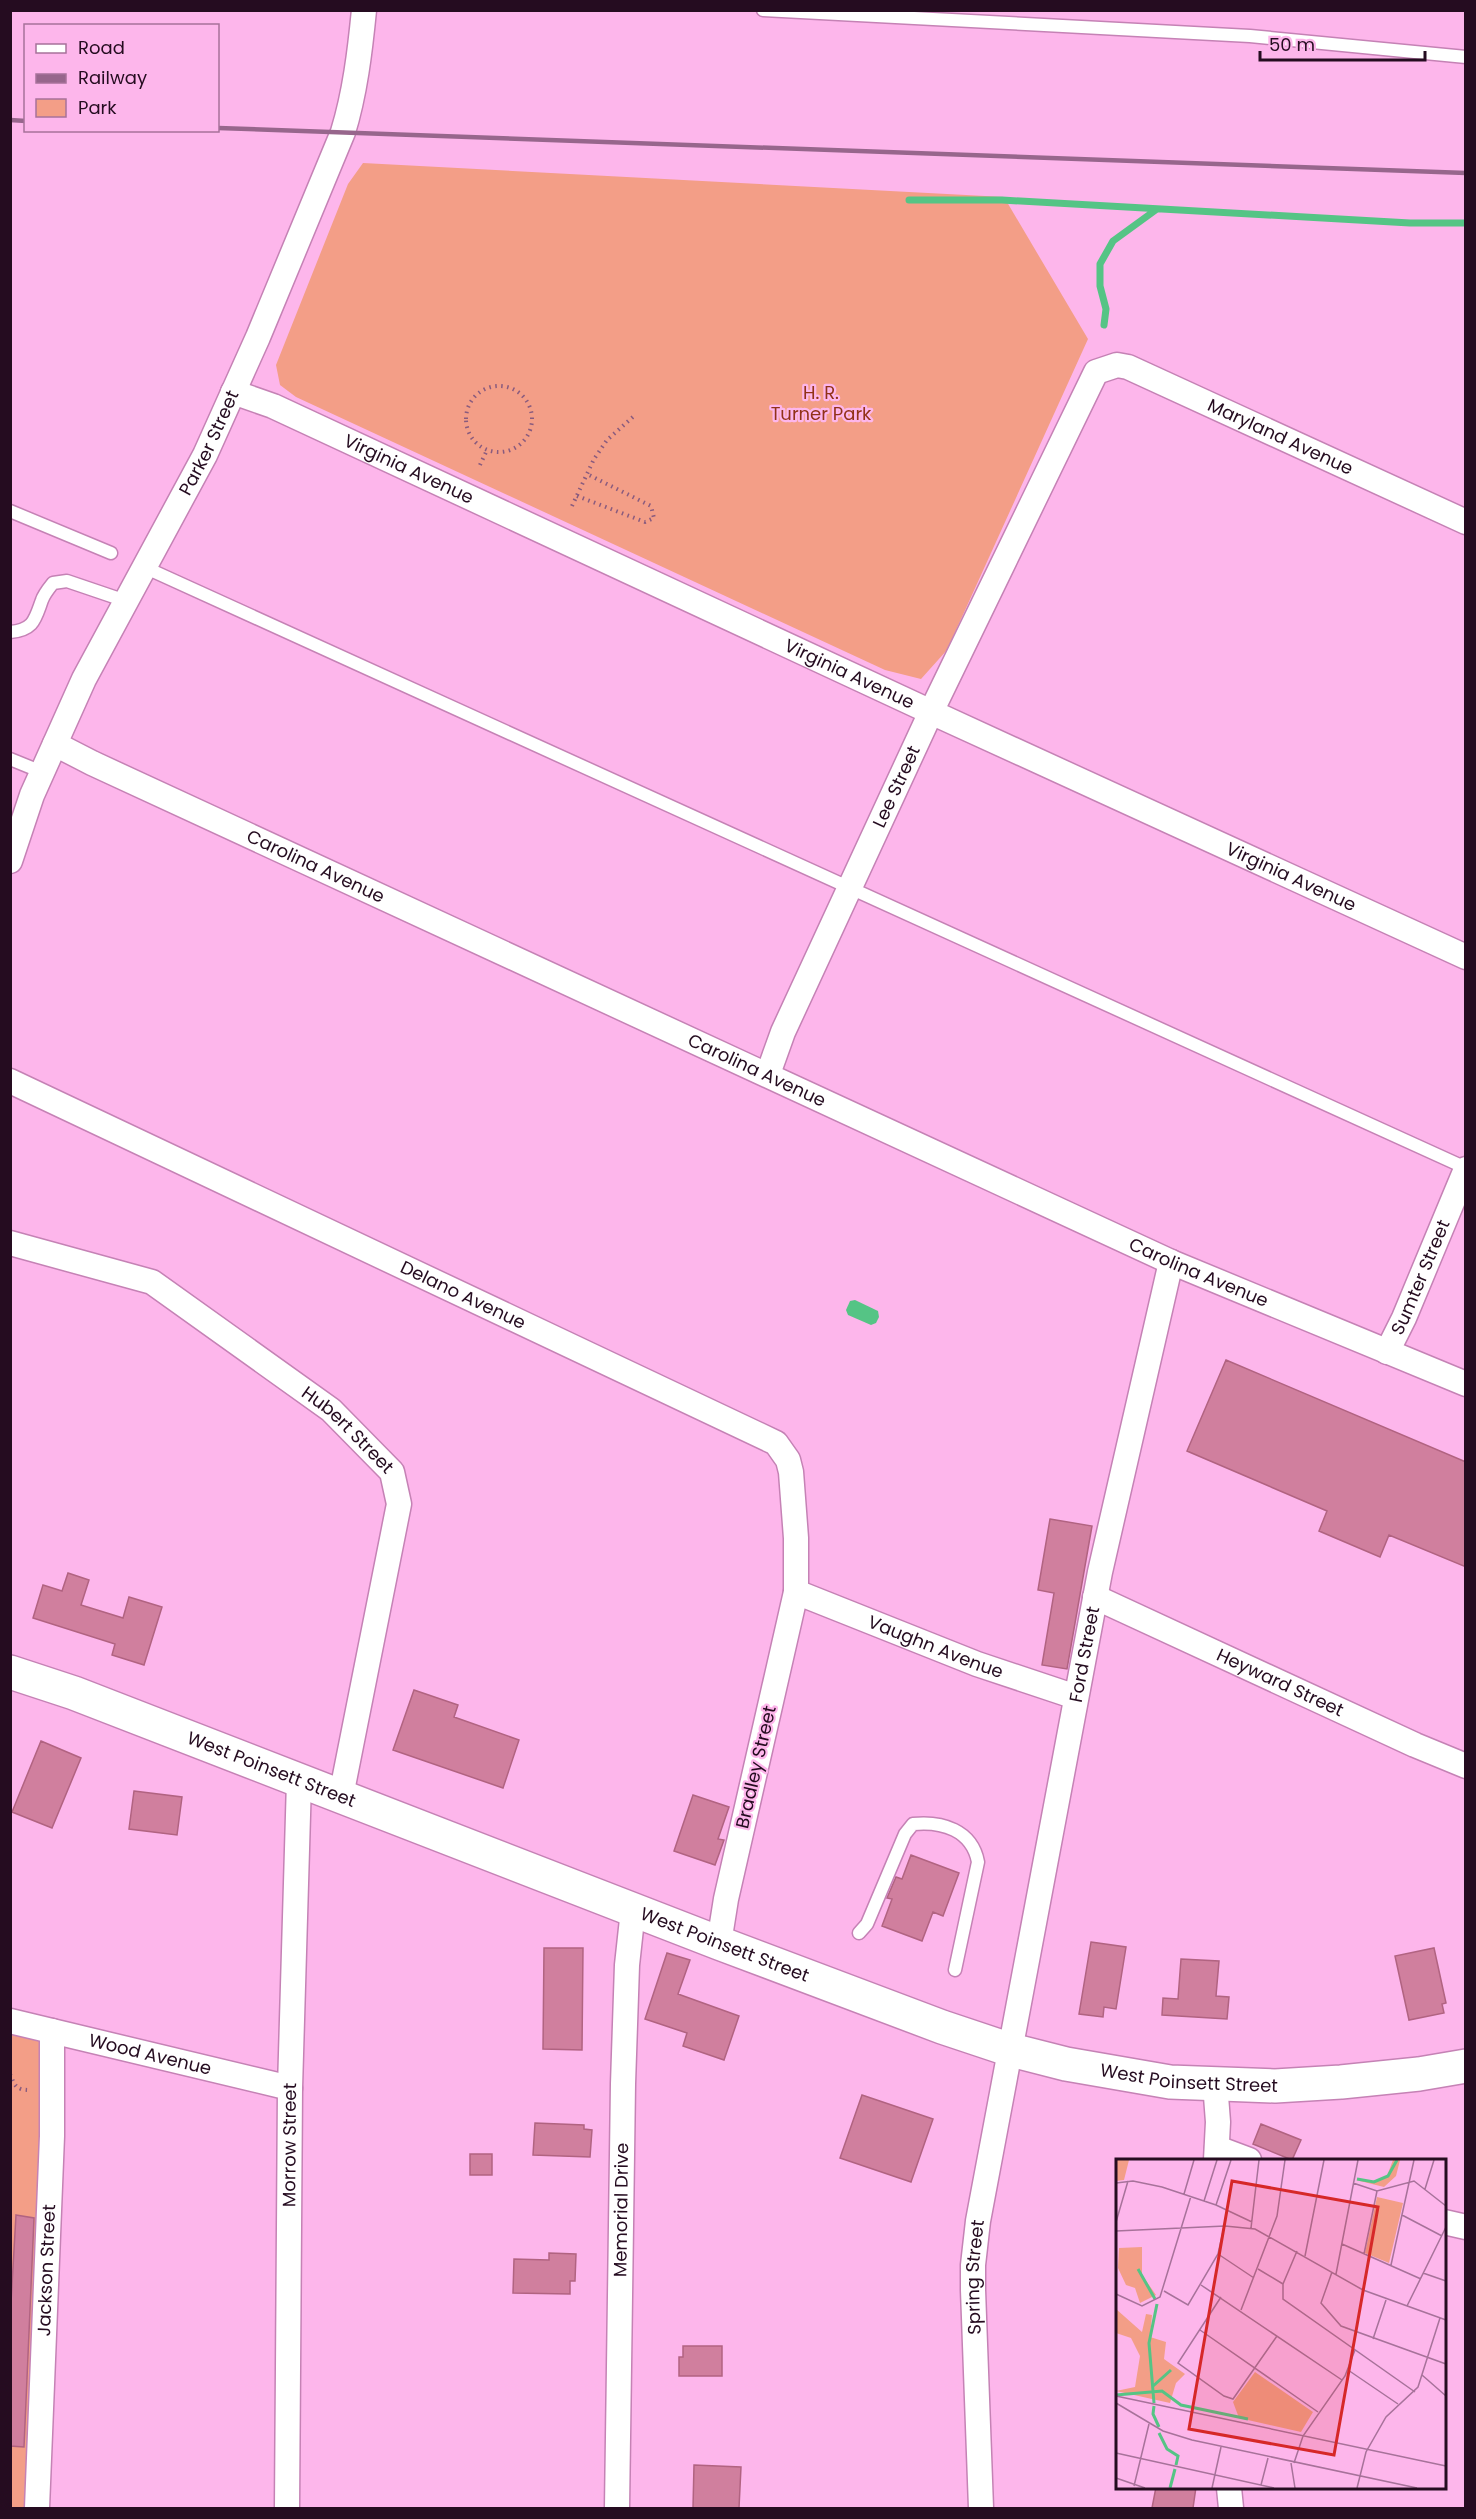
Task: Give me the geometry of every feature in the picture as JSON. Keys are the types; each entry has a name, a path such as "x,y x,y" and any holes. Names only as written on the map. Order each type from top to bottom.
{"main road":[{"name":"West Poinsett Street","path":"10,1672 74,1693 719,1943 942,2027 1011,2050 1123,2075 1170,2082 1275,2086 1419,2074 1466,2066"}],"street":[{"name":"Parker Street","path":"11,858 42,772 84,680 205,455 343,132 358,61 364,10"},
{"name":"Maryland Avenue","path":"1096,372 1117,365 1128,367 1466,522"},
{"name":"Lee Street","path":"768,1074 783,1032 931,712 1096,372"},
{"name":"Virginia Avenue","path":"233,392 284,411 931,712 1466,957"},
{"name":"Carolina Avenue","path":"55,744 1171,1262 1466,1384"},
{"name":"Delano Avenue","path":"10,1081 776,1443 788,1460 791,1472 796,1538 796,1592"},
{"name":"Sumter Street","path":"1387,1352 1404,1318 1466,1168"},
{"name":"Hubert Street","path":"10,1243 152,1282 331,1410 392,1472 399,1504 341,1796"},
{"name":"Ford Street","path":"1011,2050 1095,1597 1171,1262"},
{"name":"Vaughn Avenue","path":"796,1592 977,1665 1076,1697"},
{"name":"Bradley Street","path":"719,1943 726,1899 796,1592"},
{"name":"Heyward Street","path":"1095,1597 1415,1745 1466,1766"},
{"name":"Morrow Street","path":"287,2508 290,2088 299,1781"},
{"name":"Memorial Drive","path":"617,2508 623,2084 627,1954 633,1910"},
{"name":"Wood Avenue","path":"10,2021 290,2088"},
{"name":"Jackson Street","path":"38,2508 52,2136 52,2031"},
{"name":"Spring Street","path":"981,2508 973,2265 978,2221 1011,2050"},
{"path":"1215,2083 1216,2154 1244,2159"},
{"path":"1446,2222 1466,2227"},
{"path":"1229,2489 1231,2508"}],"lane":[{"path":"763,10 1250,36 1466,57"},
{"path":"10,511 111,553"},
{"path":"144,567 1466,1168"},
{"path":"10,632 30,627 38,614 43,597 53,583 67,580 126,601"},
{"path":"10,759 42,772"},
{"path":"859,1933 867,1924 905,1834 913,1824 928,1823 952,1828 968,1839 976,1849 978,1862 955,1970"}],"path":[{"path":"501,386 511,388 521,394 532,414 527,436 509,450 498,452 487,450 471,437 465,417 468,407 481,391 501,386"},
{"path":"572,506 607,440 634,416"},
{"path":"480,465 487,450"},
{"path":"577,496 645,522 654,518 651,506 587,474"}],"green space":[{"name":"H. R. Turner Park","path":"363,163 1004,197 1088,339 947,650 921,679 885,670 296,397 280,385 276,365 348,184"},
{"path":"11,2031 44,2038 28,2508 11,2508"}],"shaded area":[{"path":"855,1300 878,1311 879,1317 876,1323 871,1325 848,1315 846,1310 850,1301"}],"building":[{"path":"1226,1360 1466,1462 1466,1567 1389,1535 1380,1557 1319,1531 1327,1511 1187,1451"},
{"path":"1050,1519 1092,1526 1067,1669 1042,1665 1054,1593 1038,1590"},
{"path":"68,1573 89,1580 81,1605 123,1618 129,1597 162,1607 144,1665 112,1655 115,1644 33,1618 43,1585 62,1591"},
{"path":"414,1690 458,1705 454,1717 519,1740 503,1788 393,1750"},
{"path":"41,1741 81,1758 52,1828 12,1812"},
{"path":"134,1791 182,1797 177,1835 129,1829"},
{"path":"693,1795 729,1807 718,1839 724,1840 715,1865 674,1851"},
{"path":"911,1855 959,1873 943,1916 933,1912 922,1941 882,1926 892,1899 887,1898 896,1877 902,1879"},
{"path":"1091,1942 1126,1947 1116,2009 1104,2007 1103,2017 1079,2014"},
{"path":"544,1948 583,1948 582,2050 543,2049"},
{"path":"1434,1948 1446,2003 1442,2004 1444,2013 1409,2020 1395,1956"},
{"path":"667,1953 690,1960 678,1994 739,2016 724,2060 683,2046 687,2033 645,2019"},
{"path":"1181,1959 1219,1961 1216,1996 1229,1997 1227,2019 1162,2015 1163,1998 1178,1999"},
{"path":"862,2095 933,2119 911,2182 840,2158"},
{"path":"535,2123 584,2125 584,2129 592,2130 590,2157 533,2155"},
{"path":"1261,2124 1301,2140 1292,2159 1253,2144"},
{"path":"470,2154 492,2154 492,2175 470,2175"},
{"path":"16,2215 34,2218 24,2447 10,2446 10,2320"},
{"path":"549,2253 576,2254 575,2281 570,2281 570,2294 513,2293 514,2259 549,2260"},
{"path":"683,2346 722,2346 722,2376 679,2376 679,2357 683,2357"},
{"path":"694,2465 741,2467 739,2508 693,2508"},
{"path":"1156,2489 1196,2489 1193,2508 1152,2508"}],"waterway":[{"path":"909,200 1002,200 1410,223 1466,223"},
{"path":"1104,325 1106,309 1100,286 1100,264 1113,241 1157,209"}],"railway":[{"path":"10,120 24,121"},
{"path":"219,128 1466,173"}]}
